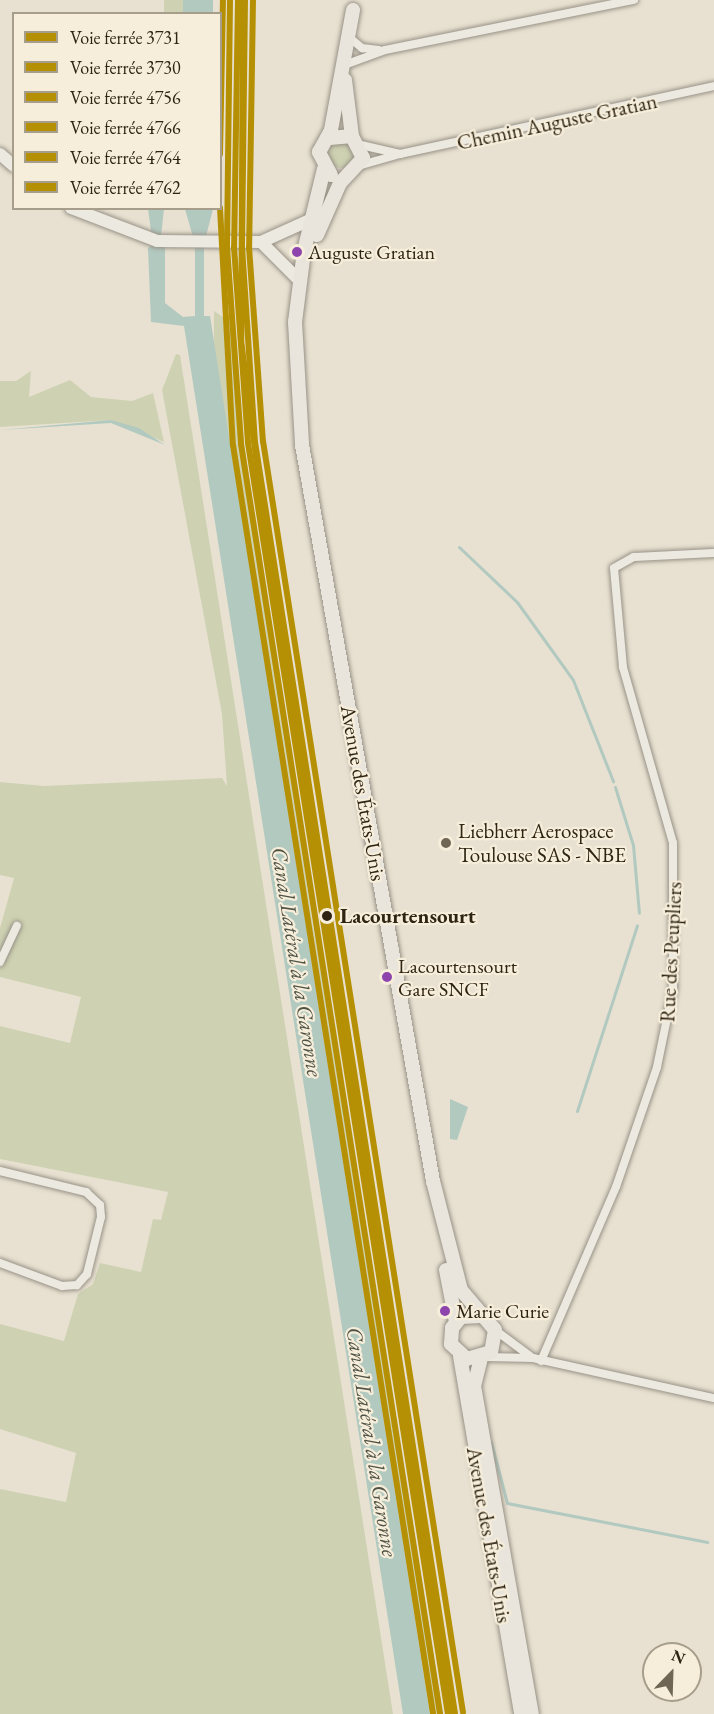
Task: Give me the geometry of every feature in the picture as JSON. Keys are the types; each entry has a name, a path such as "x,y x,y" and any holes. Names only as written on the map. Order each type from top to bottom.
{"main road":[{"path":"297,346 316,234 347,176 361,165 344,93 353,5"},
{"path":"297,346 300,281 324,169 319,152 327,138 353,5"},
{"path":"327,138 356,140"},
{"path":"0,154 12,164"},
{"path":"324,169 347,176"},
{"path":"76,210 148,240 180,242 257,241 312,219"},
{"path":"257,241 300,281"},
{"name":"Avenue des États-Unis","path":"297,346 298,403 456,1322"},
{"name":"Avenue des États-Unis","path":"433,1181 461,1290 481,1316"},
{"path":"481,1316 495,1330 495,1345 483,1358 460,1356 450,1336 456,1322 481,1316"},
{"name":"Avenue des États-Unis","path":"460,1356 521,1714"},
{"name":"Avenue des États-Unis","path":"483,1358 474,1386 532,1714"}],"street":[{"path":"347,64 386,50 634,0"},
{"path":"350,38 362,48 386,50"},
{"name":"Chemin Auguste Gratian","path":"361,165 400,154 714,86"},
{"name":"Chemin Auguste Gratian","path":"356,140 400,154"},
{"name":"Rue des Peupliers","path":"537,1359 616,1187 662,1048 673,989 673,843 623,667 612,577 616,563 634,557 714,553"},
{"path":"0,962 17,926"},
{"path":"0,1171 86,1192 100,1205 101,1217 87,1274 77,1285 62,1286 0,1263"},
{"path":"495,1330 537,1359"},
{"path":"483,1358 537,1359 714,1398"}],"green space":[{"path":"164,0 183,0 183,12 164,12"},
{"path":"341,142 350,146 354,155 350,164 341,168 332,164 328,155 332,146"},
{"path":"214,311 232,323 239,407 313,926 349,1121 443,1714 430,1714 214,353"},
{"path":"176,354 180,355 393,1714 0,1714 0,1489 66,1502 76,1453 0,1429 0,1324 64,1341 78,1294 93,1284 100,1263 141,1272 153,1219 161,1220 168,1192 0,1159 0,1026 70,1043 81,997 0,977 0,928 14,878 0,875 0,782 44,786 222,778 227,786 222,714 162,390"},
{"path":"31,371 29,397 70,380 91,397 132,401 153,393 164,442 111,420 0,427 0,381 16,381"}],"water":[{"path":"183,0 213,0 213,12 183,12"},
{"name":"Canal Latéral à la Garonne","path":"148,210 164,210 160,245 165,246 165,303 183,317 195,316 195,244 185,210 213,210 204,244 204,316 210,316 430,1714 403,1714 184,326 151,322 148,248 153,245"},
{"path":"111,420 139,428 165,445 111,423 0,430"},
{"path":"450,1099 468,1107 457,1140 450,1139"}],"waterway":[{"path":"459,547 517,602 573,680 613,781"},
{"path":"615,787 633,845 639,913"},
{"path":"577,1111 637,925"},
{"path":"491,1442 507,1503 707,1542"}],"rail line":[{"name":"4764","path":"222,51 223,0"},
{"name":"4756","path":"230,0 227,247 241,444 440,1714"},
{"name":"3730","path":"238,0 234,247 248,443 448,1714"},
{"name":"3731","path":"243,0 241,340 263,511 452,1714"},
{"name":"4766","path":"245,0 242,247 255,442 455,1713"},
{"name":"4762","path":"253,0 249,247 263,441 463,1712"},
{"name":"4764","path":"220,210 233,445 433,1714"}],"place":[{"name":"Auguste Gratian","path":"297,252"},
{"name":"Liebherr Aerospace Toulouse SAS - NBE","path":"446,843"},
{"name":"Lacourtensourt","path":"327,916"},
{"name":"Lacourtensourt Gare SNCF","path":"387,977"},
{"name":"Marie Curie","path":"445,1311"}]}
